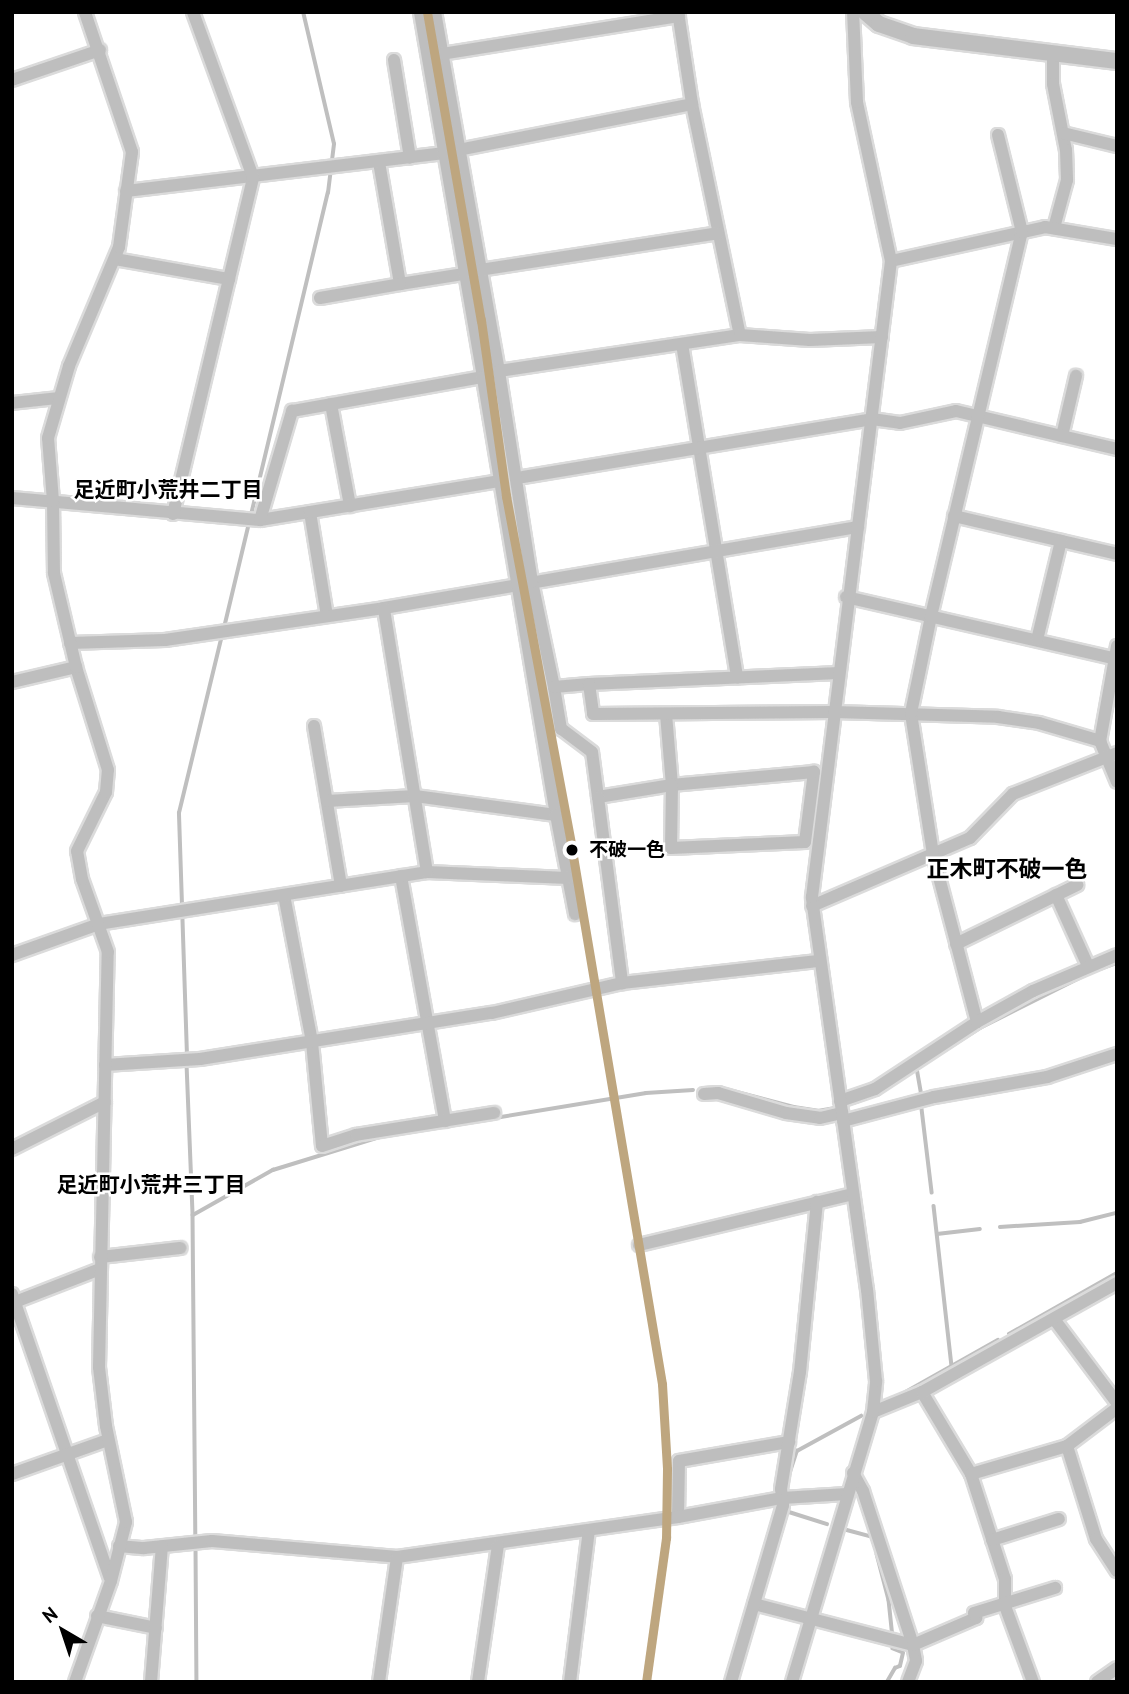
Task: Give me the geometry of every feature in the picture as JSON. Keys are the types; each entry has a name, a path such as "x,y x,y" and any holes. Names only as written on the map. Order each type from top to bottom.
{"main road":[{"path":"865,12 879,24 912,36 1117,61"}],"street":[{"path":"75,1682 111,1581 126,1522 125,1504 108,1440 99,1367 108,953 82,879 77,851 106,792 108,770 76,667 54,573 53,501 48,439 58,398 115,259 132,152 100,50 85,12"},
{"path":"173,514 253,177 193,12"},
{"path":"420,12 483,377 515,584 575,914"},
{"path":"435,12 499,371 532,582 561,729 592,752 622,983"},
{"path":"792,1682 873,1412 876,1369 842,1112 818,961 813,906 814,867 846,597 858,527 891,261 857,103 853,12"},
{"path":"442,54 679,14 692,104 740,335"},
{"path":"12,80 100,50"},
{"path":"1053,55 1053,84 1063,133 1067,180 1054,228"},
{"path":"394,60 410,158"},
{"path":"126,191 443,153 692,104"},
{"path":"1063,133 1117,146"},
{"path":"977,1022 933,853 911,713 954,516 1022,232 998,135"},
{"path":"379,162 400,284"},
{"path":"891,261 1022,232 1054,228 1117,239"},
{"path":"480,270 719,233"},
{"path":"115,259 229,279"},
{"path":"320,299 464,274"},
{"path":"499,371 740,335 810,340 883,337"},
{"path":"682,344 737,677"},
{"path":"1062,436 1076,376"},
{"path":"260,520 292,411 483,377"},
{"path":"12,403 58,398"},
{"path":"331,404 349,506"},
{"path":"523,477 872,419 901,423 956,411 1117,449"},
{"path":"12,498 260,520 500,481"},
{"path":"310,512 327,616"},
{"path":"954,516 1117,554"},
{"path":"70,643 165,640 384,608 858,527"},
{"path":"1037,640 1061,541"},
{"path":"846,597 1037,640 1116,654 1100,741"},
{"path":"384,608 426,872"},
{"path":"12,682 76,667"},
{"path":"554,687 839,673"},
{"path":"589,684 593,714 911,713 998,717 1039,723 1100,741 1111,756 1117,782"},
{"path":"598,797 672,785 814,772 804,842 671,848 672,785 666,714"},
{"path":"314,726 341,886"},
{"path":"813,906 970,838 1013,794 1111,756"},
{"path":"327,801 415,796 556,815"},
{"path":"12,955 99,923 426,872 568,878"},
{"path":"401,876 445,1121"},
{"path":"956,944 1077,885"},
{"path":"284,895 312,1042 322,1146 356,1135 494,1113"},
{"path":"1056,895 1088,966"},
{"path":"842,1112 977,1022 1033,991 1117,955"},
{"path":"105,1065 200,1059 492,1013 622,983 818,961"},
{"path":"704,1094 718,1093 786,1113 820,1118 842,1112 1037,1080 1117,1054"},
{"path":"12,1149 105,1102"},
{"path":"639,1245 853,1194"},
{"path":"731,1682 783,1505 817,1202"},
{"path":"111,1581 14,1298 100,1263 180,1248"},
{"path":"873,1412 922,1392 1117,1283"},
{"path":"971,1474 1067,1446 1117,1405 1054,1319"},
{"path":"12,1336 26,1332"},
{"path":"922,1392 971,1474 1005,1579 1005,1602 1033,1682"},
{"path":"12,1474 108,1440"},
{"path":"678,1517 678,1461 789,1441"},
{"path":"1067,1446 1096,1539 1117,1571"},
{"path":"853,1473 863,1492 913,1644 916,1661 908,1682"},
{"path":"119,1546 144,1548 212,1541 397,1557 498,1545 782,1499 847,1494"},
{"path":"992,1540 1059,1519"},
{"path":"570,1682 590,1530"},
{"path":"478,1682 498,1545"},
{"path":"151,1682 162,1546"},
{"path":"379,1682 397,1557"},
{"path":"754,1604 913,1644 976,1618 974,1613 1055,1588"},
{"path":"97,1616 156,1628"},
{"path":"1097,1682 1117,1668"}],"waterway":[{"path":"251,515 328,193 334,144 303,12"},
{"path":"224,628 249,523"},
{"path":"187,1056 179,813 222,635"},
{"path":"1095,971 1117,963"},
{"path":"944,1051 980,1028 1088,974"},
{"path":"187,1064 193,1215 196,1539"},
{"path":"917,1068 922,1095"},
{"path":"722,1088 794,1107 818,1111 835,1108"},
{"path":"495,1118 646,1093 693,1090"},
{"path":"853,1103 879,1094"},
{"path":"922,1109 932,1192"},
{"path":"193,1215 273,1170 380,1137"},
{"path":"934,1206 952,1366"},
{"path":"1000,1227 1080,1222 1117,1213"},
{"path":"937,1234 980,1229"},
{"path":"1009,1334 1117,1273"},
{"path":"902,1394 998,1340"},
{"path":"790,1472 797,1451 861,1416"},
{"path":"786,1511 827,1524"},
{"path":"847,1530 873,1537 874,1540"},
{"path":"196,1547 197,1682"},
{"path":"877,1554 889,1600 893,1636"},
{"path":"887,1682 895,1668 900,1666 903,1653 893,1649"}],"transit line":[{"path":"427,12 481,320 506,496 572,850 662,1384 667,1469 666,1538 646,1682"}],"place":[{"name":"不破一色","path":"572,850"}],"district":[{"name":"足近町小荒井二丁目","path":"168,490"},
{"name":"正木町不破一色","path":"1007,869"},
{"name":"足近町小荒井三丁目","path":"151,1185"}]}
